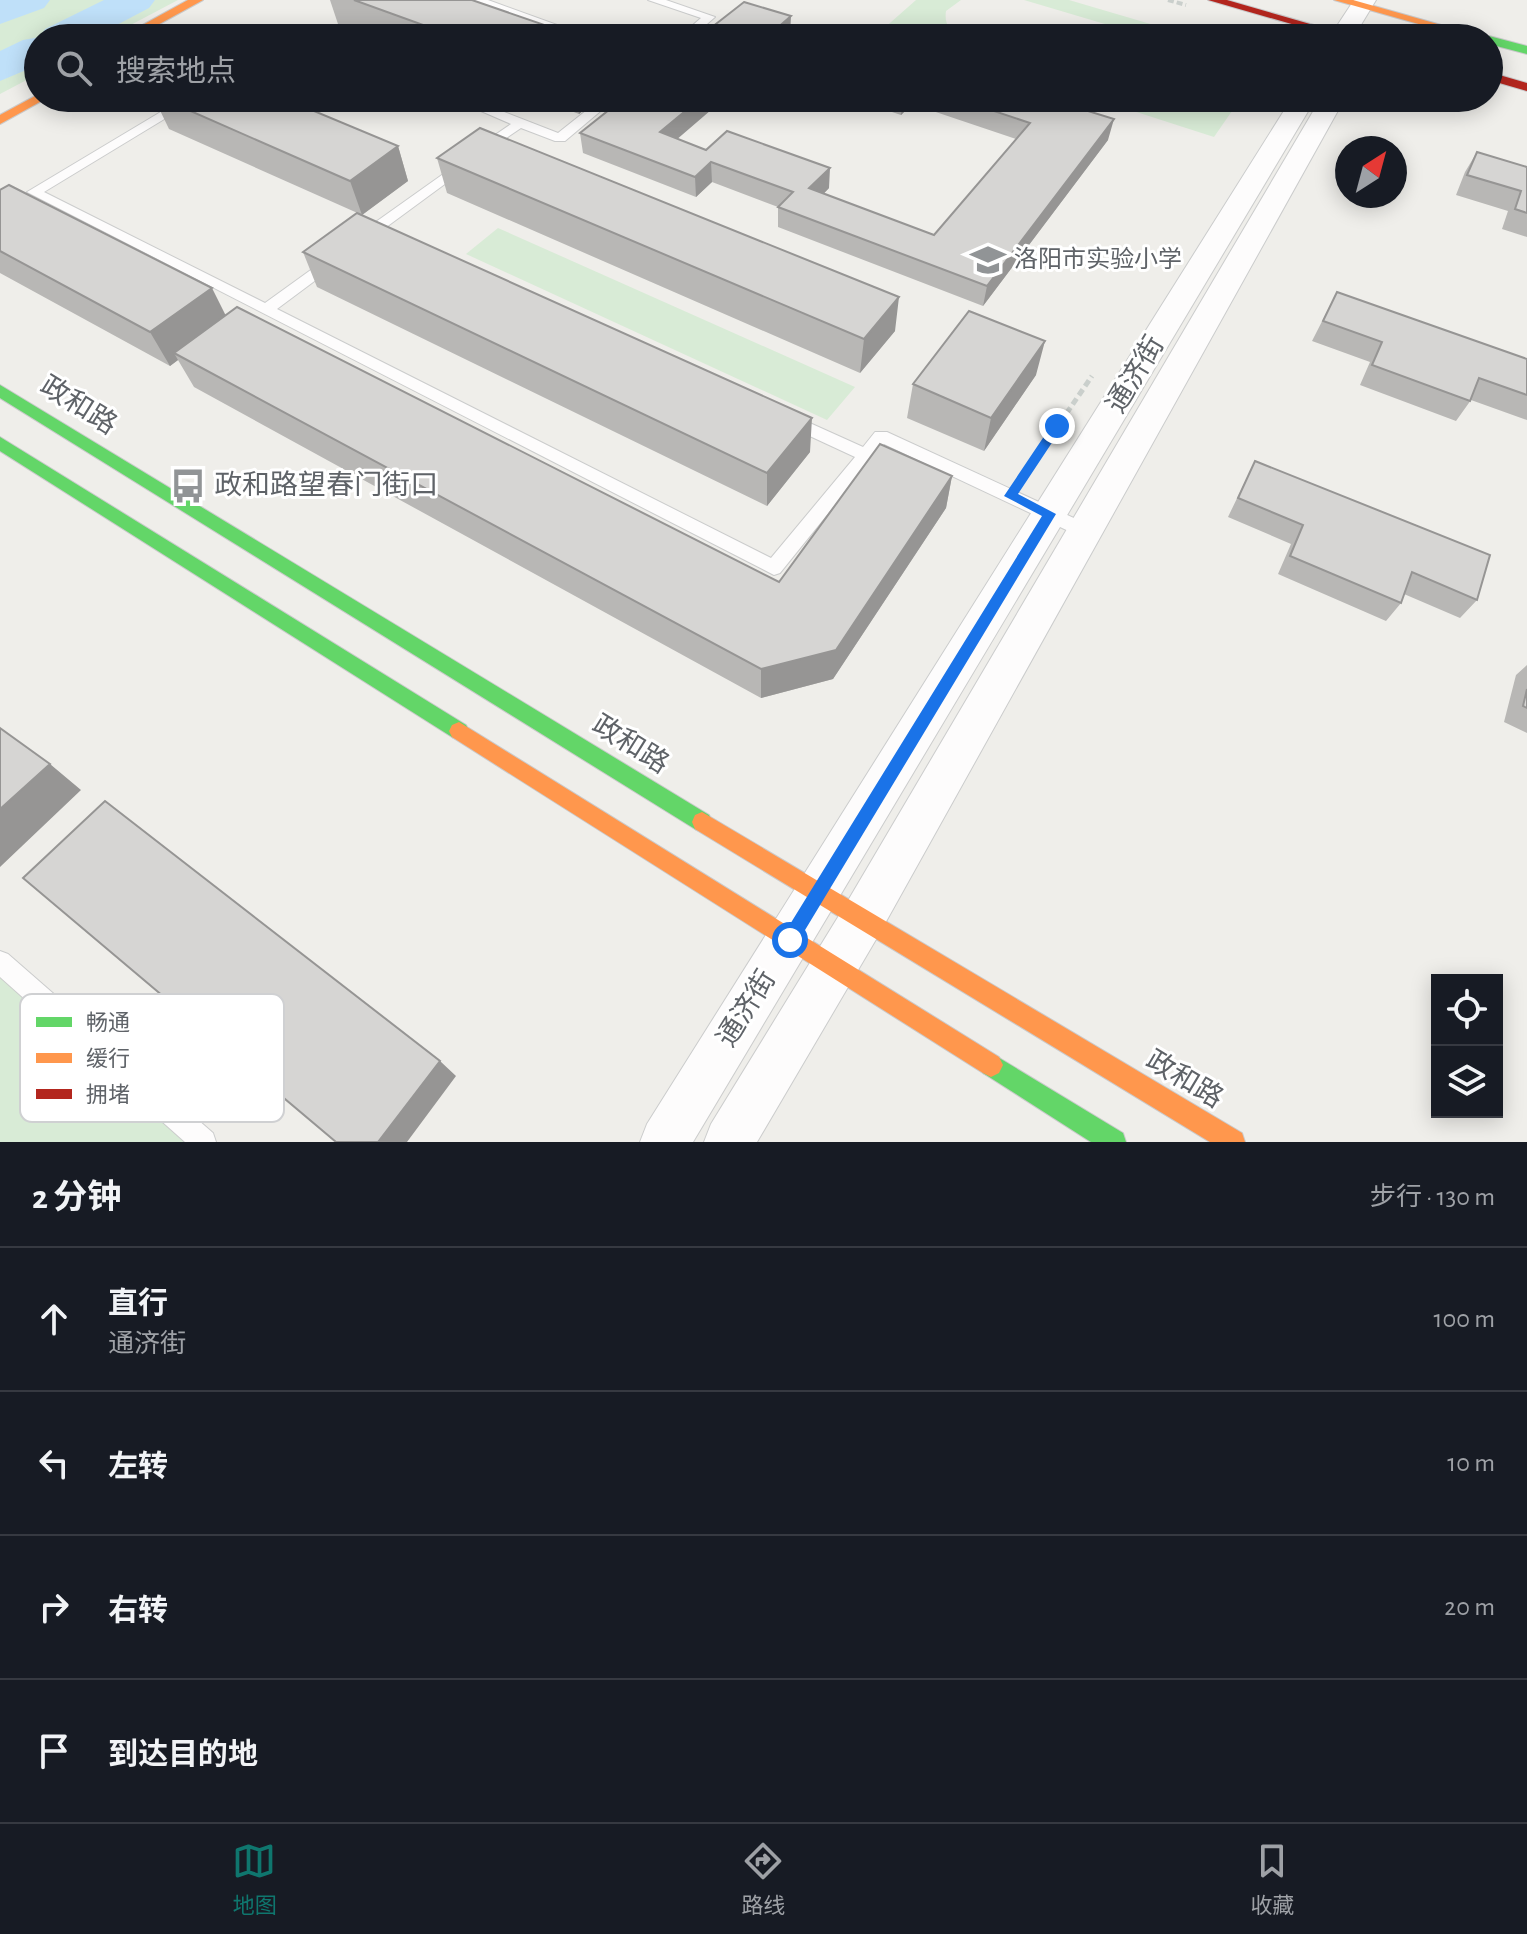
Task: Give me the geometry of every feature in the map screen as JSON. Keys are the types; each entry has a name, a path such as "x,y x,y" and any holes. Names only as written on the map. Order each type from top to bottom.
{"street":[{"path":"1214,0 1300,24"},
{"path":"157,24 204,3"},
{"path":"173,24 204,3"},
{"path":"1354,24 1368,3"},
{"path":"1368,3 1368,24"},
{"path":"1368,3 1436,24"},
{"path":"1503,44 1527,50"},
{"path":"1503,80 1527,87"},
{"path":"0,104 24,91"},
{"path":"0,120 24,107"},
{"name":"通济街","path":"665,1142 1295,112"},
{"name":"通济街","path":"729,1142 862,920 1325,112"},
{"name":"政和路","path":"0,391 862,920 1233,1142"},
{"path":"0,443 1114,1142"}],"lane":[{"path":"477,0 546,24"},
{"path":"654,0 709,17 701,24"},
{"path":"169,112 34,192 774,568 881,436 1083,530"},
{"path":"492,112 560,138 592,112"},
{"path":"266,310 346,251 384,231 520,123"},
{"path":"779,415 866,455"},
{"path":"0,962 36,994"},
{"path":"181,1122 204,1142"}],"path":[{"path":"1011,496 1099,366"}],"green space":[{"path":"0,0 178,0 133,24 24,24 24,81 0,94"},
{"path":"916,0 961,0 946,11 947,24 889,24"},
{"path":"1024,0 1069,0 1150,24 1105,24"},
{"path":"1136,112 1231,112 1214,137"},
{"path":"498,228 855,387 827,420 466,254"},
{"path":"0,962 36,994 20,994 20,1122 181,1122 204,1142 0,1142"}],"building":[{"path":"354,0 472,0 541,24 420,24"},
{"path":"744,2 791,16 782,24 716,24"},
{"path":"193,112 317,112 398,146 350,181"},
{"path":"606,112 684,112 660,132 706,150 727,131 830,168 809,188 934,235 1030,123 997,112 1091,112 1114,119 987,286 778,207 793,192 711,162 695,177 580,133"},
{"path":"480,128 899,297 864,339 437,158"},
{"path":"1477,152 1527,167 1527,213 1515,209 1521,191 1467,175"},
{"path":"9,185 212,288 150,332 0,251 0,190"},
{"path":"357,213 812,418 767,473 303,252"},
{"path":"1337,292 1527,359 1527,395 1479,378 1470,401 1372,365 1382,342 1323,321"},
{"path":"237,307 779,582 880,444 952,476 836,650 761,669 174,353"},
{"path":"969,311 1045,341 991,418 913,384"},
{"path":"1255,461 1490,555 1477,600 1412,572 1401,603 1290,556 1303,525 1238,498"},
{"path":"0,728 50,764 0,809"},
{"path":"105,801 440,1061 378,1142 336,1142 284,1098 284,994 161,994 23,878"}],"waterway":[{"path":"0,12 30,0"},
{"path":"88,24 135,0"},
{"path":"0,68 24,56"}],"traffic: fast":[{"path":"1503,44 1527,50"},
{"path":"0,391 702,822"},
{"path":"0,443 459,731"},
{"path":"991,1065 1114,1142"}],"traffic: slow":[{"path":"152,24 197,0"},
{"path":"1340,0 1429,24"},
{"path":"0,120 24,107"},
{"path":"459,731 991,1065"},
{"path":"702,822 1233,1142"}],"traffic: jam":[{"path":"1214,0 1302,24"},
{"path":"1503,80 1527,87"}],"place":[{"name":"洛阳市实验小学","path":"988,260"},
{"name":"政和路望春门街口","path":"188,486"}],"route":[{"path":"790,940 1050,514 1011,496 1057,426"}]}
